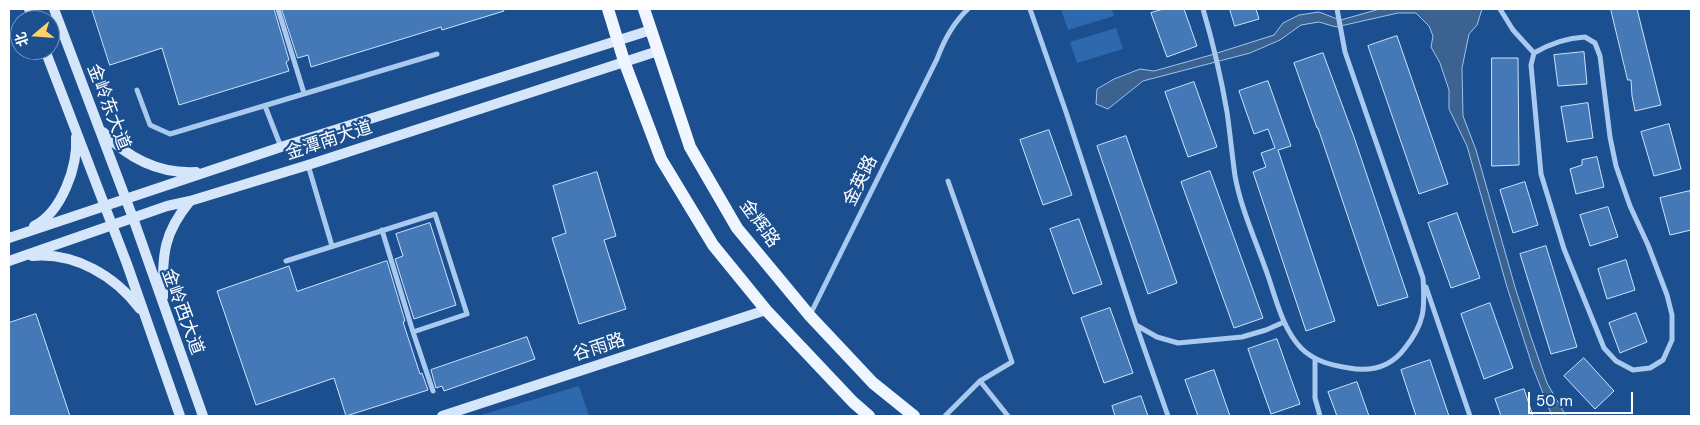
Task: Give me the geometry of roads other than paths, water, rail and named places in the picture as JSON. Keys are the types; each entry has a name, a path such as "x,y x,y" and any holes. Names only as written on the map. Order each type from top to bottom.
{"main road":[{"path":"608,9 624,61 661,159 713,245 766,310 853,402 869,416"},
{"name":"金辉路","path":"644,9 690,147 737,228 810,316 873,383 914,416"},
{"name":"金潭南大道","path":"12,237 281,147 651,30"},
{"name":"金岭东大道","path":"60,36 99,128 132,218"},
{"name":"金潭南大道","path":"9,260 167,206 190,201 308,165 658,51"},
{"path":"49,60 112,225"},
{"path":"12,237 40,224 63,193 71,174 75,155 76,128"},
{"path":"99,128 130,155 153,166 180,172 207,171"},
{"path":"163,305 162,262 165,247 175,222 190,201"},
{"name":"金岭西大道","path":"132,218 203,416"},
{"name":"金岭西大道","path":"112,225 180,416"},
{"path":"21,256 53,256 81,263 97,270 121,287 140,308 147,320"},
{"name":"谷雨路","path":"442,416 766,310"}],"street":[{"path":"278,9 304,93"},
{"name":"金英路","path":"810,316 937,60 942,43 958,18 968,9"},
{"path":"1030,9 1168,416"},
{"path":"1203,9 1219,70 1236,177 1248,222 1284,322 1300,347 1314,359 1343,367 1368,370 1384,366 1401,354 1414,336 1424,313 1422,278"},
{"path":"1337,9 1345,52 1470,416"},
{"path":"1500,9 1514,30 1534,53"},
{"path":"1585,38 1595,43 1600,56 1610,137 1616,166 1630,206 1648,245 1664,287 1672,315 1672,340 1663,360 1650,368 1632,370 1616,361 1604,348 1564,248 1541,174 1531,65 1534,53 1550,44 1563,40 1585,38"},
{"path":"137,90 150,125 170,134 437,54"},
{"path":"265,106 281,147"},
{"path":"308,165 332,246"},
{"path":"945,416 980,381 1012,362 948,181"},
{"path":"286,261 435,214 467,314 413,332"},
{"path":"382,230 433,391"},
{"path":"1136,325 1157,337 1178,343 1242,338 1284,322"},
{"path":"1314,359 1315,398 1320,416"},
{"path":"980,381 1008,416"}]}
